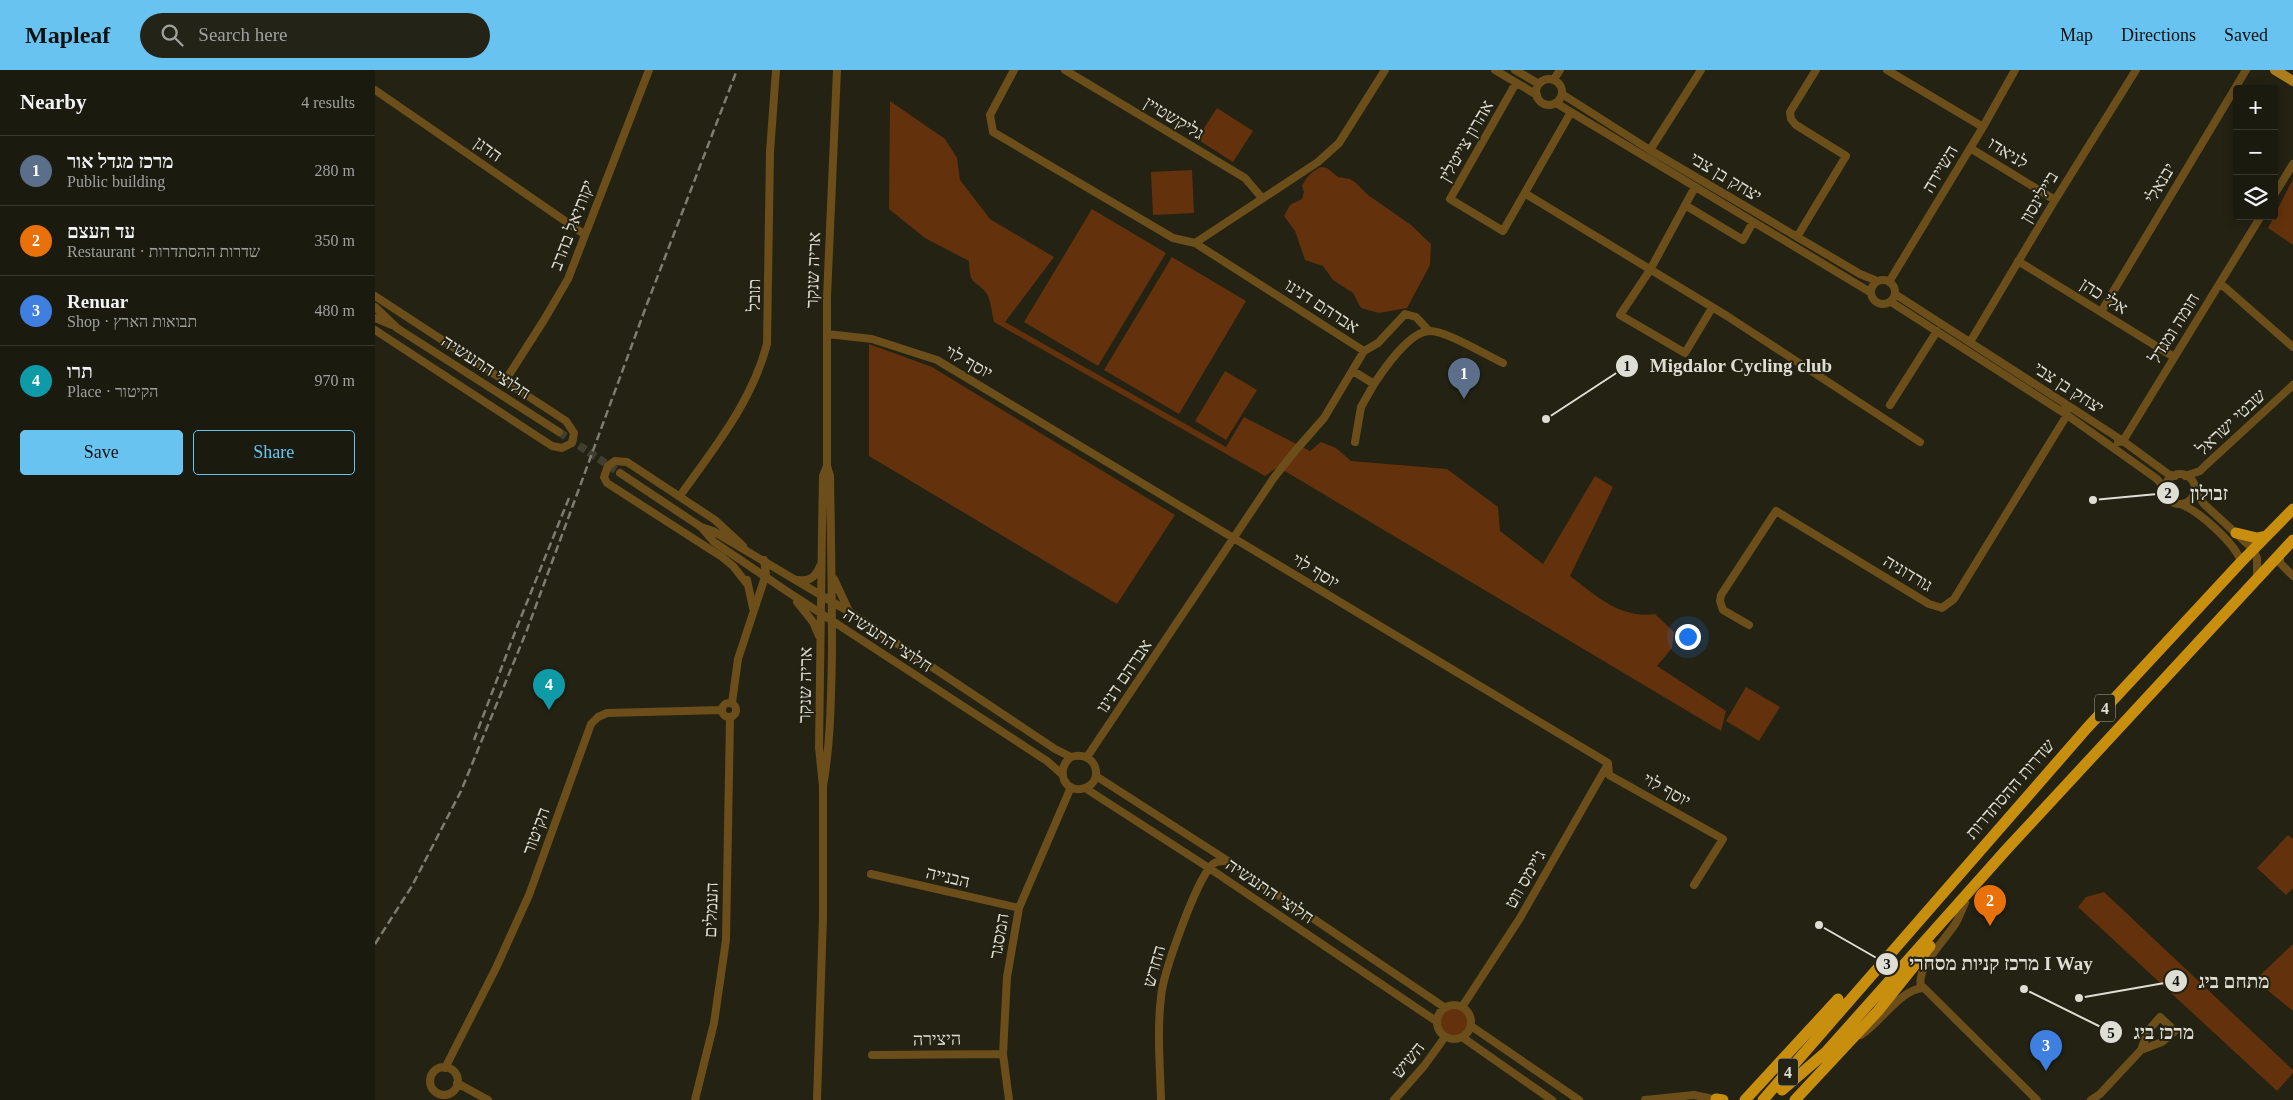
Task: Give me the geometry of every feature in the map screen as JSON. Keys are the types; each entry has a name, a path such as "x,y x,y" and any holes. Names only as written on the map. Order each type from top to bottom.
{"highway":[{"name":"שדרות ההסתדרות","path":"1763,1100 1785,1076 1811,1042 2087,728 2253,549 2293,510"},
{"path":"2236,533 2257,538 2266,536"},
{"name":"שדרות ההסתדרות","path":"1772,1100 1826,1052 2005,850 2293,540"},
{"path":"1795,1100 1843,1046 1878,1011 2005,850"},
{"path":"1734,1100 1749,1096 1913,919 1924,913"}],"main road":[{"path":"2275,70 2293,80"}],"street":[{"name":"יקותיאל בהרב","path":"505,381 568,279 649,70"},
{"name":"תובל","path":"680,496 737,416 762,362 767,344 770,152 776,70"},
{"name":"אברהם דנינו","path":"1015,70 990,114 993,132 1173,238 1195,243 1364,351 1324,418 1273,480 1087,757"},
{"name":"גליקשטיין","path":"1065,70 1245,178 1262,198"},
{"path":"1195,243 1318,162 1339,143 1385,70"},
{"path":"1495,70 1537,95 1544,104 1556,103 1562,94 1561,87 1554,79"},
{"path":"1515,70 1539,84"},
{"path":"1537,95 1539,84 1546,80 1554,79 1560,70"},
{"path":"1651,150 1701,70"},
{"path":"1797,237 1846,156 1796,125 1791,119 1790,112 1816,70"},
{"name":"השיירה","path":"1889,282 1971,148 2015,70"},
{"name":"ביילינסון","path":"1970,342 2136,70"},
{"name":"יבנאלי","path":"2101,312 2246,70"},
{"path":"1892,71 1983,127"},
{"name":"אריה שנקר","path":"823,786 829,750 832,622 830,476 827,466 827,334 836,72"},
{"name":"אהרון צייטלין","path":"1517,83 1450,199 1503,231 1526,194 1571,112"},
{"name":"הדגן","path":"375,90 584,234"},
{"name":"יצחק בן צבי","path":"1562,94 1651,150 1797,237 1860,274 1877,281"},
{"name":"יצחק בן צבי","path":"1556,103 1870,292"},
{"name":"לניאדו","path":"1971,148 2055,200"},
{"path":"2278,188 2293,164"},
{"path":"1695,187 1650,270 1620,315 1685,353 1712,308"},
{"path":"1526,194 1712,308 1920,442"},
{"path":"1685,205 1743,240 1753,222"},
{"name":"חומה ומגדל","path":"2123,441 2259,220"},
{"name":"אלי כהן","path":"2018,261 2174,357"},
{"path":"1877,281 1889,282 1894,287 1893,298 1883,305 1875,302 1870,292 1872,286 1877,281"},
{"path":"2220,283 2293,347"},
{"path":"375,296 569,423 574,437 570,445 562,448 552,446 375,330"},
{"name":"יצחק בן צבי","path":"1893,298 1970,342 2123,441 2164,471 2175,476"},
{"name":"יצחק בן צבי","path":"1893,298 1937,331 2067,415 2157,478 2171,501 2194,511 2232,546 2241,562"},
{"name":"חלוצי התעשיה","path":"375,307 397,328"},
{"path":"1364,351 1378,343 1405,314 1416,317 1429,331"},
{"name":"חלוצי התעשיה","path":"375,318 397,328 559,432"},
{"path":"1355,442 1361,407 1374,384 1391,359 1418,335 1429,331 1443,333 1503,363"},
{"path":"1890,405 1937,331"},
{"name":"יוסף לוי","path":"827,334 872,339 937,360 1608,763 1609,775 1723,839 1694,885"},
{"path":"1353,371 1374,384"},
{"name":"שבטי ישראל","path":"2185,476 2200,471 2293,385"},
{"path":"2065,404 2067,415"},
{"name":"גורדוניה","path":"1749,626 1723,610 1720,601 1721,595 1777,511 1929,604 1942,608 1949,604 1954,599 2067,415"},
{"path":"2106,442 2123,441"},
{"path":"746,549 715,520 627,462 613,461 605,471 604,480 607,483 722,557 733,566 748,585"},
{"name":"אריה שנקר","path":"817,1100 823,917 823,786 819,748 821,594 823,476 827,466"},
{"name":"חלוצי התעשיה","path":"620,473 701,527 713,530 851,613 1055,749 1071,757 1087,757"},
{"path":"2165,489 2169,480 2175,476 2185,476 2194,484 2195,491 2204,504 2253,549 2257,558 2257,577"},
{"path":"2180,504 2189,501 2195,491"},
{"name":"חלוצי התעשיה","path":"701,527 709,538 821,615 1047,761 1063,776 1071,787 1085,788 1209,868 1437,1021 1440,1032 1445,1037"},
{"path":"2280,552 2281,563 2293,576"},
{"path":"734,555 748,585 753,610"},
{"path":"732,703 739,659 765,577 766,567 764,560"},
{"path":"797,579 805,580 814,577 822,562"},
{"path":"831,566 839,592 851,613"},
{"path":"785,590 807,612 821,639"},
{"path":"732,703 736,706 737,711 734,716 725,716 722,710 725,704 732,703"},
{"name":"הקיטור","path":"445,1068 497,968 529,895 591,724 598,717 607,713 722,710"},
{"name":"העמלים","path":"695,1100 714,1023 726,940 729,717"},
{"path":"1063,776 1064,765 1071,757"},
{"path":"1085,788 1096,776 1095,765 1087,757"},
{"name":"ג'יימס ווט","path":"1462,1006 1520,918 1608,763"},
{"name":"חלוצי התעשיה","path":"1096,776 1228,861 1444,1007"},
{"name":"המסגר","path":"1009,1100 1003,1054 1007,977 1019,908 1071,787"},
{"path":"1209,868 1218,862 1228,861"},
{"name":"החרש","path":"1161,1100 1159,1044 1161,996 1185,919 1209,868"},
{"name":"הבנייה","path":"871,874 1019,908"},
{"path":"1965,903 1957,920 1921,974 1920,981 1923,988 2037,1100"},
{"path":"1843,1046 1875,1025 1904,995 1913,989 1923,988"},
{"path":"1437,1021 1438,1015 1444,1007 1451,1004 1462,1006 1471,1017 1471,1026 1462,1037 1453,1039 1445,1037"},
{"path":"2091,1100 2098,1097 2141,1050 2148,1031 2160,1017 2175,1031 2162,1042 2141,1050"},
{"path":"1471,1026 1579,1100"},
{"name":"השיש","path":"1394,1100 1415,1077 1445,1037"},
{"path":"1462,1037 1552,1100"},
{"name":"היצירה","path":"872,1055 1003,1054"},
{"path":"457,1083 453,1091 444,1097 434,1091 430,1082 433,1073 440,1068 445,1068 453,1071 457,1083 488,1100"},
{"path":"1645,1100 1683,1095 1701,1095 1719,1100"}],"shaded area":[{"path":"890,101 945,139 957,158 960,180 990,219 1054,257 1005,322 1226,447 1244,417 1310,451 1321,442 1336,448 1351,461 1447,469 1498,507 1500,531 1543,564 1595,476 1613,487 1570,576 1599,598 1619,609 1642,615 1655,614 1674,632 1672,648 1657,666 1726,711 1721,731 1278,467 1265,476 994,322 987,294 973,281 970,275 969,261 925,238 889,209"},
{"path":"1217,108 1253,131 1233,162 1197,139"},
{"path":"1321,167 1327,168 1338,177 1350,179 1356,183 1368,195 1411,225 1431,244 1430,265 1407,308 1379,313 1361,308 1353,293 1333,280 1323,266 1305,260 1295,231 1284,216 1290,205 1302,199 1304,192 1302,186 1308,177"},
{"path":"1192,170 1194,213 1153,215 1151,172"},
{"path":"2293,179 2293,245 2268,228 2272,220 2278,220 2278,208"},
{"path":"1092,209 1166,253 1098,366 1024,322"},
{"path":"1172,257 1246,301 1179,414 1104,370"},
{"path":"869,344 932,367 1175,515 1117,604 869,456"},
{"path":"1225,371 1257,390 1226,440 1195,421"},
{"path":"1746,687 1780,707 1759,741 1726,721"},
{"path":"2288,835 2293,839 2293,888 2286,895 2257,868"},
{"path":"2104,892 2293,1070 2293,1073 2277,1091 2078,907 2086,897"},
{"path":"2293,944 2293,1011 2255,980"},
{"path":"1454,1008 1464,1012 1468,1022 1464,1032 1454,1036 1444,1032 1440,1022 1444,1012"}],"tunnel":[{"path":"559,432 620,473"}],"railway":[{"path":"375,944 412,886 461,791 527,630 647,304 737,70"},
{"path":"474,740 569,498"}],"place":[{"name":"מרכז מגדל אור","path":"1464,399"},
{"name":"Migdalor Cycling club","path":"1546,419"},
{"name":"זבולון","path":"2093,500"},
{"name":"תרו","path":"549,710"},
{"name":"מרכז קניות מסחרי I Way","path":"1819,925"},
{"name":"עד העצם","path":"1990,926"},
{"name":"מרכז ביג","path":"2024,989"},
{"name":"מתחם ביג","path":"2079,998"},
{"name":"Renuar","path":"2046,1071"}]}
